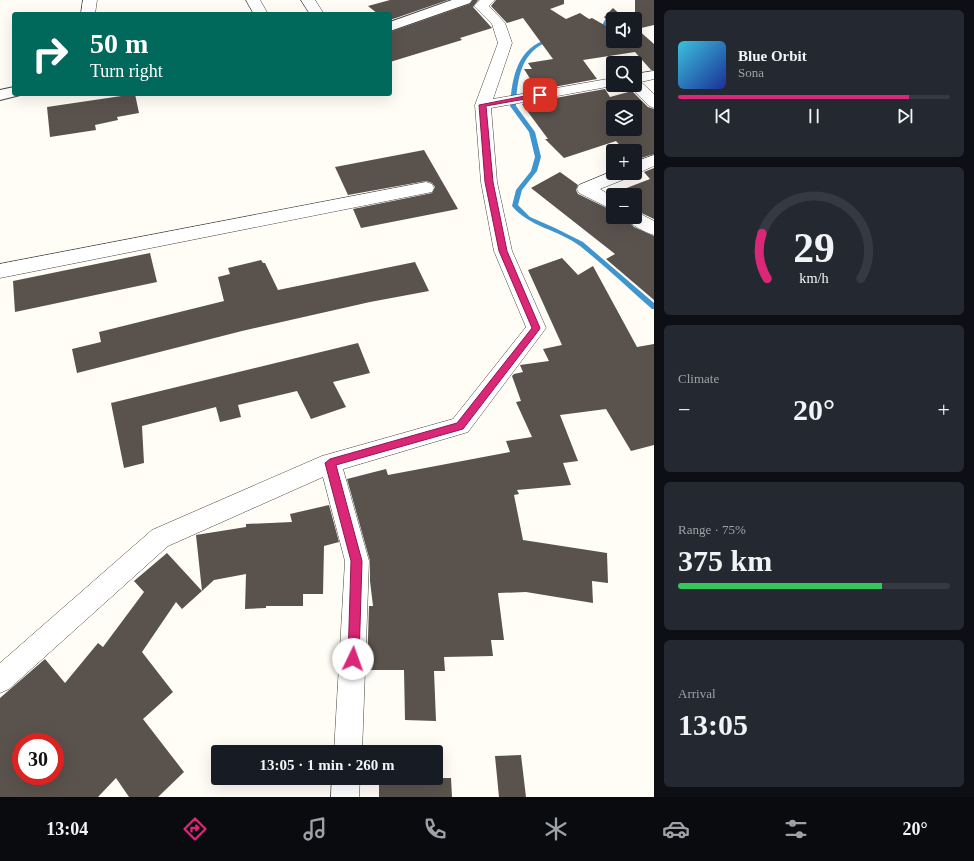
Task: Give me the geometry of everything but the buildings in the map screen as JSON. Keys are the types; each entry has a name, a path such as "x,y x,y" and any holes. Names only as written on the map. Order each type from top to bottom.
{"street":[{"path":"88,12 90,0"},
{"path":"253,0 260,12"},
{"path":"308,0 316,12"},
{"path":"392,26 465,0"},
{"path":"0,680 160,538 330,463 460,426 536,328 503,251 489,182 492,103 505,43 498,23 481,6 488,0"},
{"path":"642,77 654,75"},
{"path":"492,103 606,83"},
{"path":"642,91 654,103"},
{"path":"0,95 12,92"},
{"path":"642,165 654,160"},
{"path":"606,180 584,189 606,200"},
{"path":"0,271 426,188"},
{"path":"642,222 654,229"},
{"path":"330,463 356,561 355,628 348,745"},
{"path":"345,797 346,785"}],"waterway":[{"path":"600,33 606,22"},
{"path":"549,40 539,44 525,57 516,76 513,106 532,132 538,157 534,171 519,190 515,206 528,218 581,244 654,307"}],"route":[{"path":"353,659 356,561 330,463 460,426 536,328 503,251 489,182 483,105 540,95"}]}
